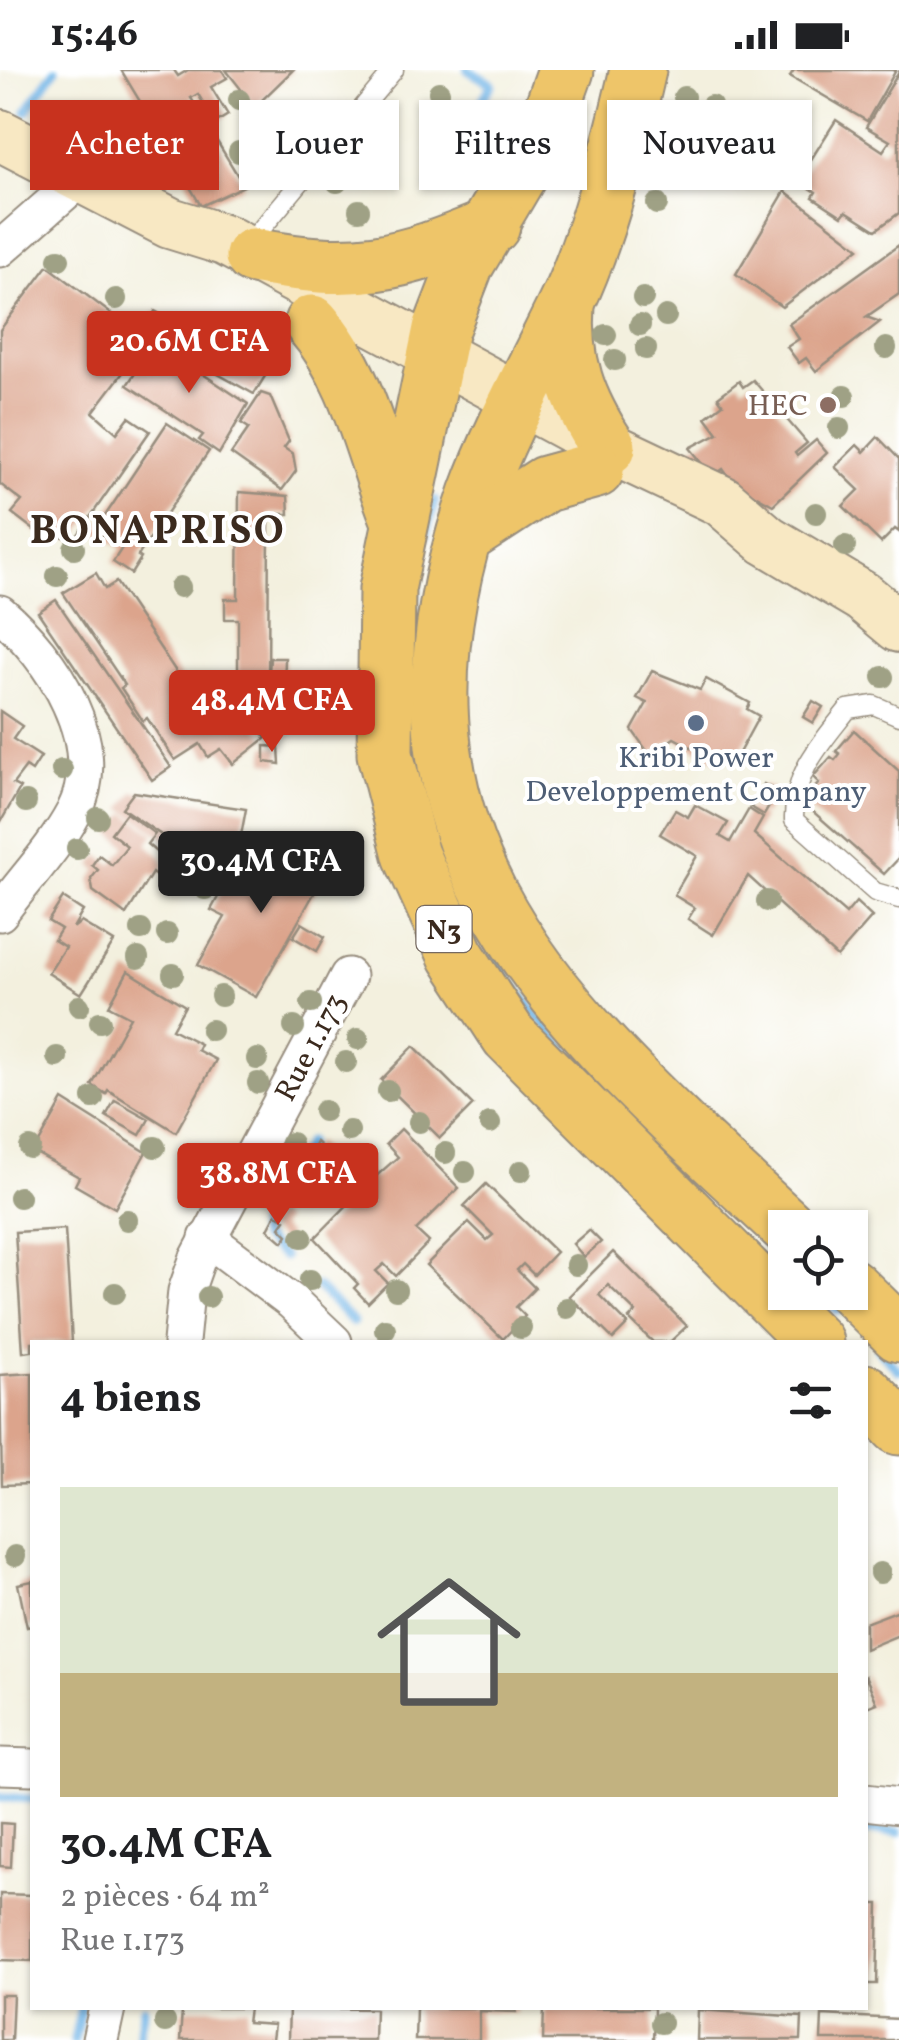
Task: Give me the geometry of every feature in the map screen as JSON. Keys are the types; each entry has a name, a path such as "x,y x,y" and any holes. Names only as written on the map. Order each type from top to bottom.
{"highway":[{"name":"N3","path":"566,70 544,132 448,300 399,518 384,646 384,754 411,854 456,955 509,1036 813,1340"},
{"name":"N3","path":"638,70 568,300 478,492 453,573 440,657 440,749 464,845 516,938 562,1006 629,1077 770,1210"},
{"path":"248,253 334,268 377,264 426,254 492,226"},
{"path":"466,536 545,484 602,459 571,377 565,339 568,300"},
{"path":"312,324 335,350 356,394 399,518"},
{"path":"868,1304 899,1334"},
{"path":"868,1395 899,1428"}],"main road":[{"path":"0,135 30,151"},
{"path":"105,190 170,223 248,253 432,369 602,459 706,524 767,540 897,622"},
{"path":"170,223 211,265 312,324 432,369"}],"street":[{"path":"0,249 68,190"},
{"path":"0,912 74,810 85,776 81,736 67,698 51,670 1,617"},
{"name":"Rue 1.173","path":"181,1340 186,1292 207,1238 348,976"},
{"path":"207,1238 292,1302 332,1340"},
{"path":"0,1766 30,1767"},
{"path":"868,1802 899,1806"},
{"path":"100,2040 107,2010"}],"lane":[{"path":"248,253 394,70"},
{"path":"899,716 874,705 848,709 803,766 794,798 794,820 876,892 899,899"}],"building":[{"path":"121,70 174,70 178,76 188,70 222,70 227,78 211,87 219,100 202,100 198,94 192,100 139,100"},
{"path":"226,70 293,70 262,100 250,100"},
{"path":"794,70 896,70 867,121 790,76"},
{"path":"899,72 899,213 876,230 846,211 842,216 813,197 816,192 812,189 812,158 836,120 883,151 890,141 866,127"},
{"path":"219,100 228,115 219,121"},
{"path":"219,144 239,178 239,188 201,206 192,190 219,190"},
{"path":"785,191 859,248 782,307 736,274"},
{"path":"899,245 899,294 866,317 880,322 816,371 806,358 799,363 787,347 799,339 789,324"},
{"path":"48,266 147,341 93,412 117,433 129,417 150,431 75,539 53,535 43,527 38,533 12,513 22,501 0,484 0,330"},
{"path":"155,311 267,373 254,394 144,333"},
{"path":"156,343 248,404 219,454 199,440 203,435 127,385"},
{"path":"753,380 807,443 795,453 797,456 816,440 827,453 773,505 733,483 723,469 713,476 690,448 718,433 706,417 723,404 718,397 739,381 743,387"},
{"path":"261,393 270,396 289,441 284,448 293,454 296,471 282,490 231,454 249,428 241,423"},
{"path":"167,423 209,451 138,556 141,558 131,574 113,562 122,548 95,531"},
{"path":"878,437 899,459 899,532 895,529 881,543 843,506 859,490 835,467 857,445 864,452"},
{"path":"239,492 288,496 289,514 269,514 268,690 270,658 285,658 284,698 268,698 268,708 243,708 266,738 233,764 221,749 208,757 200,744 175,760 147,718 143,721 121,688 125,685 63,593 96,573 105,589 116,582 195,700 180,710 194,731 204,724 197,714 218,702 223,710 238,701 238,619 225,619 225,599 238,599"},
{"path":"56,600 171,767 152,780 38,612"},
{"name":"Kribi Power Developpement Company","path":"652,671 700,690 706,679 750,703 747,709 759,716 734,762 722,755 719,762 674,738 650,755 632,730 647,703 637,698"},
{"path":"813,701 823,707 813,723 803,717"},
{"path":"0,711 22,726 13,739 41,757 32,771 26,767 13,784 20,788 0,823"},
{"path":"854,730 899,771 899,858 884,874 802,802 819,783 813,777 831,757 835,760 840,754 836,751"},
{"path":"265,746 279,747 280,764 265,762"},
{"path":"764,784 778,792 764,815 751,807"},
{"path":"134,792 246,809 239,846 192,839 183,850 122,808"},
{"path":"695,805 728,823 720,836 730,842 749,809 763,818 754,834 846,914 856,902 872,917 837,957 748,876 713,935 688,919 695,908 674,895 697,856 660,834 675,810 688,817"},
{"path":"126,813 155,834 147,844 163,858 164,866 156,876 152,873 126,915 93,891 91,879 98,870 92,865 99,855 112,865 127,846 111,833"},
{"path":"271,837 327,870 256,997 198,965 225,917 211,910 230,875 244,883"},
{"path":"63,898 83,911 73,928 81,922 114,942 81,994 48,973 65,947 54,940 61,929 48,921"},
{"path":"302,923 325,937 317,951 293,937"},
{"path":"128,971 185,1006 172,1029 200,1044 197,1050 216,1060 176,1132 108,1090 106,1094 92,1085 130,1017 109,1006"},
{"path":"414,1046 473,1105 440,1138 381,1080"},
{"path":"63,1100 146,1152 115,1208 75,1185 79,1177 34,1152"},
{"path":"115,1100 149,1119 140,1135 106,1116"},
{"path":"401,1129 459,1188 416,1230 429,1242 396,1276 384,1264 376,1271 388,1283 368,1303 354,1288 358,1284 315,1238 363,1189 355,1181 366,1171 373,1179 398,1157 386,1144"},
{"path":"316,1142 326,1151 319,1158 311,1152"},
{"path":"486,1184 556,1252 534,1275 523,1264 517,1270 535,1288 516,1307 525,1316 503,1339 426,1265 469,1222 487,1240 493,1235 464,1206"},
{"path":"276,1214 285,1220 280,1227 288,1235 283,1242 268,1229"},
{"path":"65,1229 72,1340 30,1340 30,1351 23,1352 15,1232"},
{"path":"589,1230 601,1242 584,1257 573,1244"},
{"path":"613,1252 687,1326 672,1340 651,1340 629,1319 636,1312 608,1285 599,1295 628,1324 613,1339 569,1296"},
{"path":"30,1373 30,1484 2,1485 0,1375"},
{"path":"30,1581 30,1626 27,1627 18,1584"},
{"path":"899,1610 899,1635 868,1648 868,1622"},
{"path":"868,1682 877,1703 868,1707"},
{"path":"0,1823 13,1824 11,1867 0,1866"},
{"path":"0,1894 30,1895 30,1961 0,1960"},
{"path":"868,1904 879,1904 877,1984 868,1984"},
{"path":"0,1995 13,1995 11,2040 0,2040"},
{"path":"249,2010 247,2023 274,2025 272,2040 180,2040 182,2011"},
{"path":"289,2010 375,2010 374,2040 288,2040"},
{"path":"416,2010 516,2010 479,2011 479,2040 415,2040"},
{"path":"544,2010 654,2010 653,2040 543,2040"},
{"path":"698,2010 802,2017 801,2040 697,2040"},
{"path":"822,2015 899,2019 899,2040 821,2040"}],"waterway":[{"path":"26,111 55,70"},
{"path":"468,70 492,84 482,100"},
{"path":"426,536 435,500"},
{"path":"413,620 421,561"},
{"path":"412,690 415,725"},
{"path":"446,856 464,900 511,981 569,1053 668,1152"},
{"path":"284,1257 261,1237 259,1227 308,1142"},
{"path":"763,1241 768,1246"},
{"path":"317,1287 353,1322"},
{"path":"878,1349 899,1371"},
{"path":"0,1797 30,1799"},
{"path":"868,1831 899,1832"},
{"path":"74,2040 81,2010"},
{"path":"138,2040 144,2010"}],"place":[{"name":"HEC","path":"828,405"},
{"name":"Kribi Power Developpement Company","path":"696,723"}],"district":[{"name":"BONAPRISO","path":"158,529"}]}
